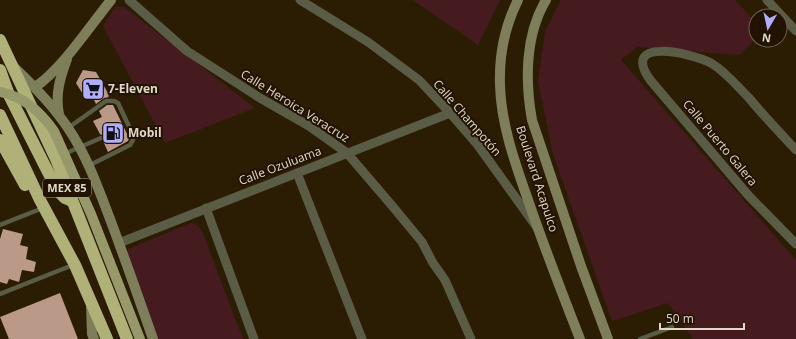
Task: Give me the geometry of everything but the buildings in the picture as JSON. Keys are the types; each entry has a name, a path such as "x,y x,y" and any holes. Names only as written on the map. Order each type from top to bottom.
{"highway":[{"name":"MEX 85","path":"0,40 56,159 127,339"},
{"path":"0,70 9,95 48,172 59,192 65,198 72,201"},
{"name":"MEX 85","path":"0,115 40,199 75,264 107,339"},
{"path":"1,143 26,187 40,199"}],"main road":[{"path":"35,87 48,77 70,52 111,0"},
{"name":"Boulevard Acapulco","path":"518,0 510,19 502,50 500,69 502,106 516,166 580,339"},
{"name":"Boulevard Acapulco","path":"546,0 538,18 530,45 527,76 528,99 532,120 544,157 608,339"},
{"path":"60,117 57,91 60,77 70,52"},
{"path":"12,65 47,99 80,147 119,243 153,339"},
{"path":"0,92 14,96 31,105 44,117 54,131 91,214 140,339"},
{"path":"90,299 92,334 94,339"}],"street":[{"name":"Calle Heroica Veracruz","path":"129,0 187,51 224,76 309,126 347,153 422,242 433,263 445,280 471,339"},
{"name":"Calle Champotón","path":"300,0 368,42 419,80 477,144 539,230"},
{"path":"767,0 796,31"},
{"name":"Calle Puerto Galera","path":"796,150 726,73 716,66 694,56 665,52 649,52 643,58 645,72 651,81 748,195 796,244"},
{"name":"Calle Ozuluama","path":"119,243 450,113"},
{"path":"297,173 362,339"},
{"path":"206,208 254,339"}],"lane":[{"path":"68,128 106,101 110,100 118,103 126,126 133,135 133,140 130,145 88,166"},
{"path":"56,159 101,138"},
{"path":"0,225 40,199"},
{"path":"0,294 75,264"},
{"path":"640,339 672,327"}],"shaded area":[{"path":"413,0 500,0 478,45"},
{"path":"561,0 735,0 748,14 748,47 739,55 637,47 621,60 796,260 796,339 693,339 668,303 612,321 553,154 538,81 545,32"},
{"path":"115,7 124,7 255,108 165,143 103,26"},
{"path":"191,223 197,225 202,231 243,339 158,339 127,255 128,249"}],"place":[{"name":"7-Eleven","path":"93,89"},
{"name":"Mobil","path":"113,133"}]}
